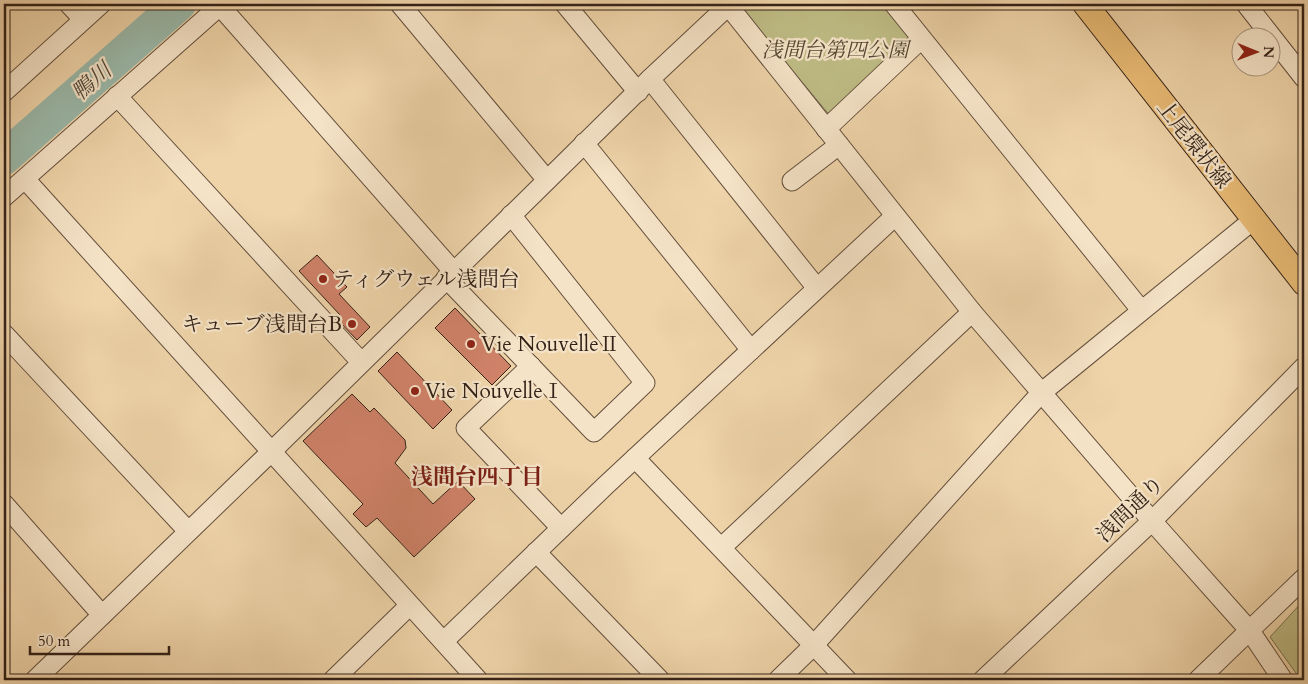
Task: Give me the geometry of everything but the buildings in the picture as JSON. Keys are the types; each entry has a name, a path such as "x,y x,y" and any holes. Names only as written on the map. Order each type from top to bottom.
{"main road":[{"name":"上尾環状線","path":"1085,4 1304,283"}],"street":[{"path":"69,4 83,19"},
{"path":"4,92 101,4"},
{"path":"400,4 547,180"},
{"path":"565,4 644,85 816,287"},
{"path":"35,680 272,451 449,274 728,4 972,312 1152,521 1250,631 1283,680"},
{"path":"894,4 1141,310"},
{"path":"1246,4 1304,78"},
{"path":"4,198 221,5 449,274 530,366 594,432 645,383 511,215"},
{"path":"826,129 921,39"},
{"path":"118,96 361,362"},
{"path":"584,143 751,350"},
{"path":"792,181 838,145"},
{"path":"25,179 272,451 409,606 444,641 478,680"},
{"path":"444,641 816,287 895,216"},
{"path":"778,680 813,646 1041,393 1253,220"},
{"path":"722,547 972,312"},
{"path":"4,334 188,531"},
{"path":"530,366 466,428 561,528"},
{"name":"浅間通り","path":"983,680 1152,521 1304,367"},
{"path":"635,458 847,680"},
{"path":"4,504 102,615"},
{"path":"536,552 660,680"},
{"path":"1198,680 1304,578"},
{"path":"333,680 409,606"}],"green space":[{"name":"浅間台第四公園","path":"737,4 888,4 915,37 831,117"},
{"path":"1304,600 1304,680 1301,680 1270,637"}],"waterway":[{"name":"鴨川","path":"4,158 179,4"}],"place":[{"name":"ティグウェル浅間台","path":"323,279"},
{"name":"キューブ浅間台B","path":"352,324"},
{"name":"Vie NouvelleⅡ","path":"471,344"},
{"name":"Vie NouvelleⅠ","path":"415,391"}],"district":[{"name":"浅間台四丁目","path":"477,476"}]}
